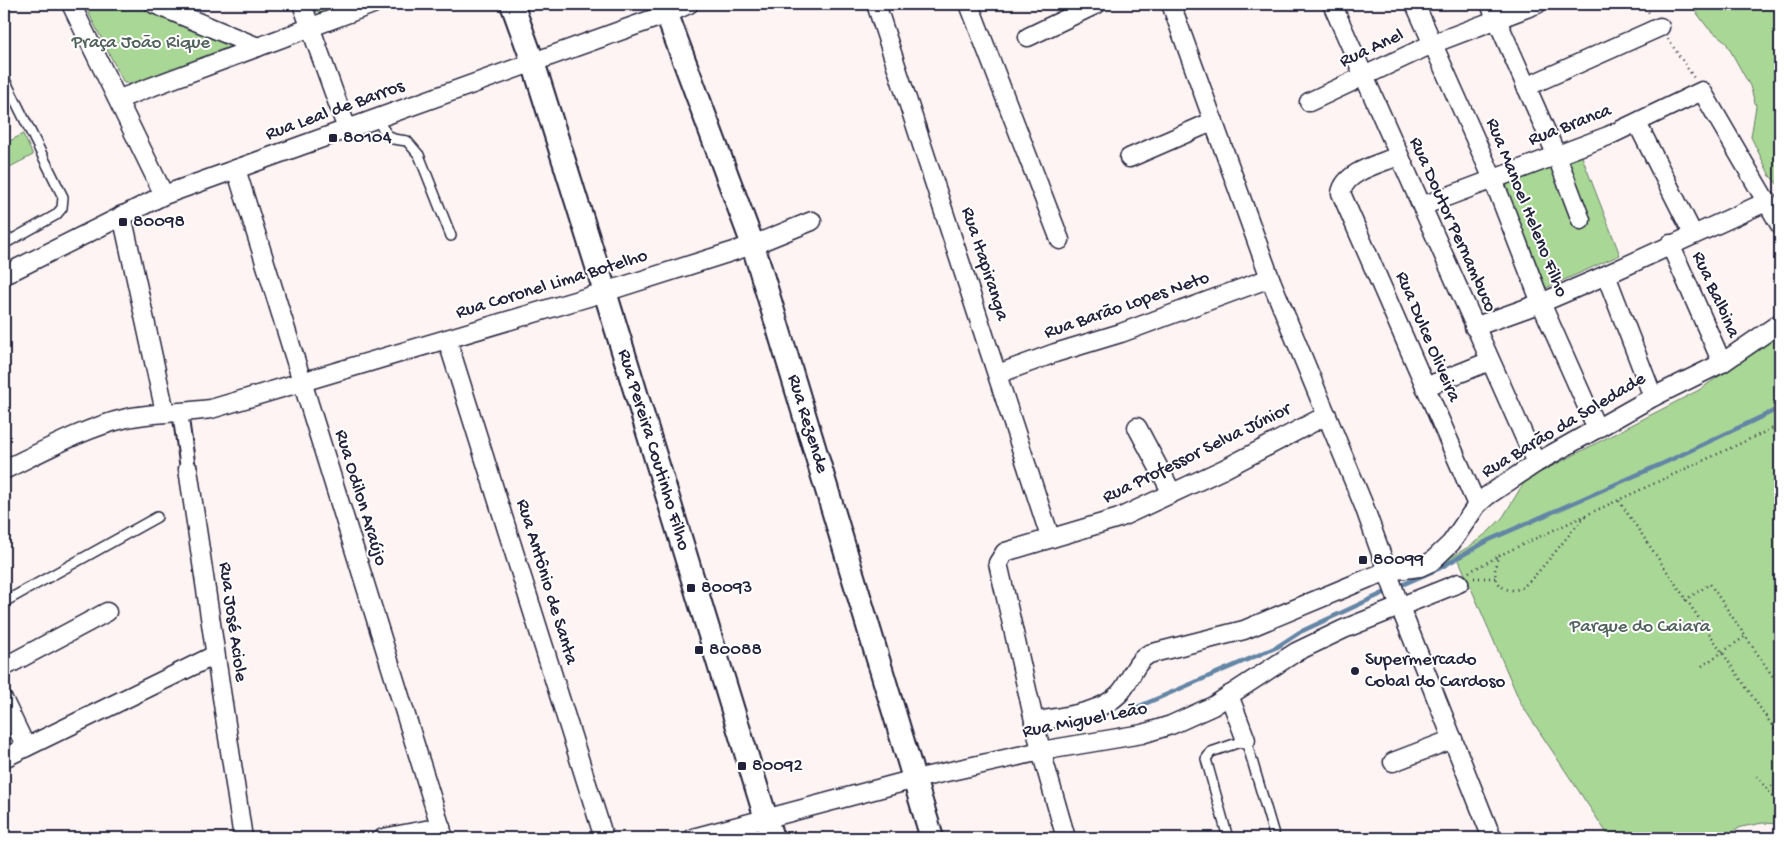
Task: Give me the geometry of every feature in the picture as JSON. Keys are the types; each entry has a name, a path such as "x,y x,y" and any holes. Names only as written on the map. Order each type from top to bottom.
{"street":[{"path":"71,4 119,99 164,195"},
{"path":"154,4 258,47"},
{"path":"302,4 347,129"},
{"path":"119,99 373,4"},
{"name":"Rua Pereira Coutinho Filho","path":"512,4 533,62 605,292 769,828"},
{"name":"Rua Leal de Barros","path":"4,275 164,195 533,62 665,9 688,4"},
{"name":"Rua Itapiranga","path":"876,4 1050,537"},
{"path":"969,4 1060,240"},
{"path":"1028,37 1097,4"},
{"path":"1171,4 1270,278 1327,415 1492,838"},
{"name":"Rua Doutor Pernambuco","path":"1332,4 1536,463"},
{"name":"Rua Manoel Heleno Filho","path":"1415,4 1493,179 1542,303 1597,429"},
{"path":"1490,4 1556,154 1581,220"},
{"name":"Rua Anel","path":"1309,102 1432,44 1537,4"},
{"name":"Rua Rezende","path":"665,9 752,245 932,838"},
{"path":"1526,87 1660,27"},
{"path":"1702,90 1768,201 1780,225"},
{"name":"Rua Branca","path":"1422,206 1638,123 1702,90"},
{"path":"1129,158 1214,121"},
{"name":"Rua Balbina","path":"1638,123 1693,234"},
{"name":"Rua Dulce Oliveira","path":"1398,156 1349,177 1342,184 1341,193 1477,506"},
{"name":"Rua Odilon Araújo","path":"236,169 442,833"},
{"path":"1474,327 1542,303 1768,201"},
{"name":"Rua José Aciole","path":"122,215 188,469 243,838"},
{"name":"Rua Coronel Lima Botelho","path":"4,470 101,426 127,418 210,409 605,292 752,245 812,221"},
{"name":"Rua Balbina","path":"1670,244 1722,363"},
{"path":"1606,275 1653,397"},
{"name":"Rua Barão Lopes Neto","path":"998,374 1055,353 1121,333 1270,278"},
{"name":"Rua Barão da Soledade","path":"1034,722 1098,708 1108,703 1120,693 1139,661 1149,654 1244,630 1389,573 1414,569 1431,562 1451,543 1477,506 1487,496 1536,463 1653,397 1722,363 1780,323"},
{"name":"Rua Antônio de Santa","path":"447,339 604,838"},
{"path":"1425,387 1490,362"},
{"name":"Rua Professor Selva Júnior","path":"1034,722 998,563 1000,557 1005,552 1050,537 1119,518 1327,415"},
{"path":"1137,427 1172,493"},
{"name":"Rua Miguel Leão","path":"694,838 769,828 914,779 1041,751 1142,734 1171,726 1229,695 1296,652 1399,603 1459,583"},
{"path":"4,667 107,612"},
{"path":"4,758 215,655"},
{"path":"1229,695 1246,740"},
{"path":"4,701 26,747"},
{"path":"1034,722 1066,838"},
{"path":"1393,762 1453,739"},
{"path":"383,838 442,833"}],"lane":[{"path":"4,78 63,197 62,208 56,216 4,244"},
{"path":"376,119 387,134 394,139 407,141 420,154 451,236"},
{"path":"4,602 157,517"},
{"path":"1228,838 1206,760 1211,752 1246,740 1275,838"}],"path":[{"path":"1642,4 1660,27 1702,90"},
{"path":"1496,578 1469,578 1467,574 1500,555 1780,425"},
{"path":"1619,500 1685,600 1780,737"},
{"path":"1500,555 1494,564 1496,578 1505,588 1514,589 1530,582 1585,516"},
{"path":"1685,600 1710,584 1780,687"},
{"path":"1702,666 1746,636"},
{"path":"1772,725 1780,720"},
{"path":"1757,776 1780,807"},
{"path":"1767,789 1780,780"}],"green space":[{"name":"Praça João Rique","path":"84,4 139,4 232,44 232,46 136,83 124,83"},
{"path":"314,4 350,4 323,13 318,12"},
{"path":"1690,4 1780,4 1780,187 1770,176 1751,137 1756,106 1750,86 1725,41 1708,28"},
{"path":"23,134 33,155 4,170 4,144"},
{"path":"1579,149 1620,255 1546,288 1502,177"},
{"name":"Parque do Caiara","path":"1780,334 1780,824 1763,823 1741,827 1722,838 1610,838 1521,704 1458,558 1409,582 1470,546 1488,532 1503,517 1523,484 1539,473 1699,390"}],"waterway":[{"path":"1397,587 1438,569 1489,540 1666,462 1780,408"},
{"path":"1126,712 1277,647 1300,632 1390,590"}],"place":[{"name":"80104","path":"333,138"},
{"name":"80098","path":"123,222"},
{"name":"80099","path":"1363,560"},
{"name":"80093","path":"691,588"},
{"name":"80088","path":"699,650"},
{"name":"Supermercado Cobal do Cardoso","path":"1355,671"},
{"name":"80092","path":"742,766"}]}
